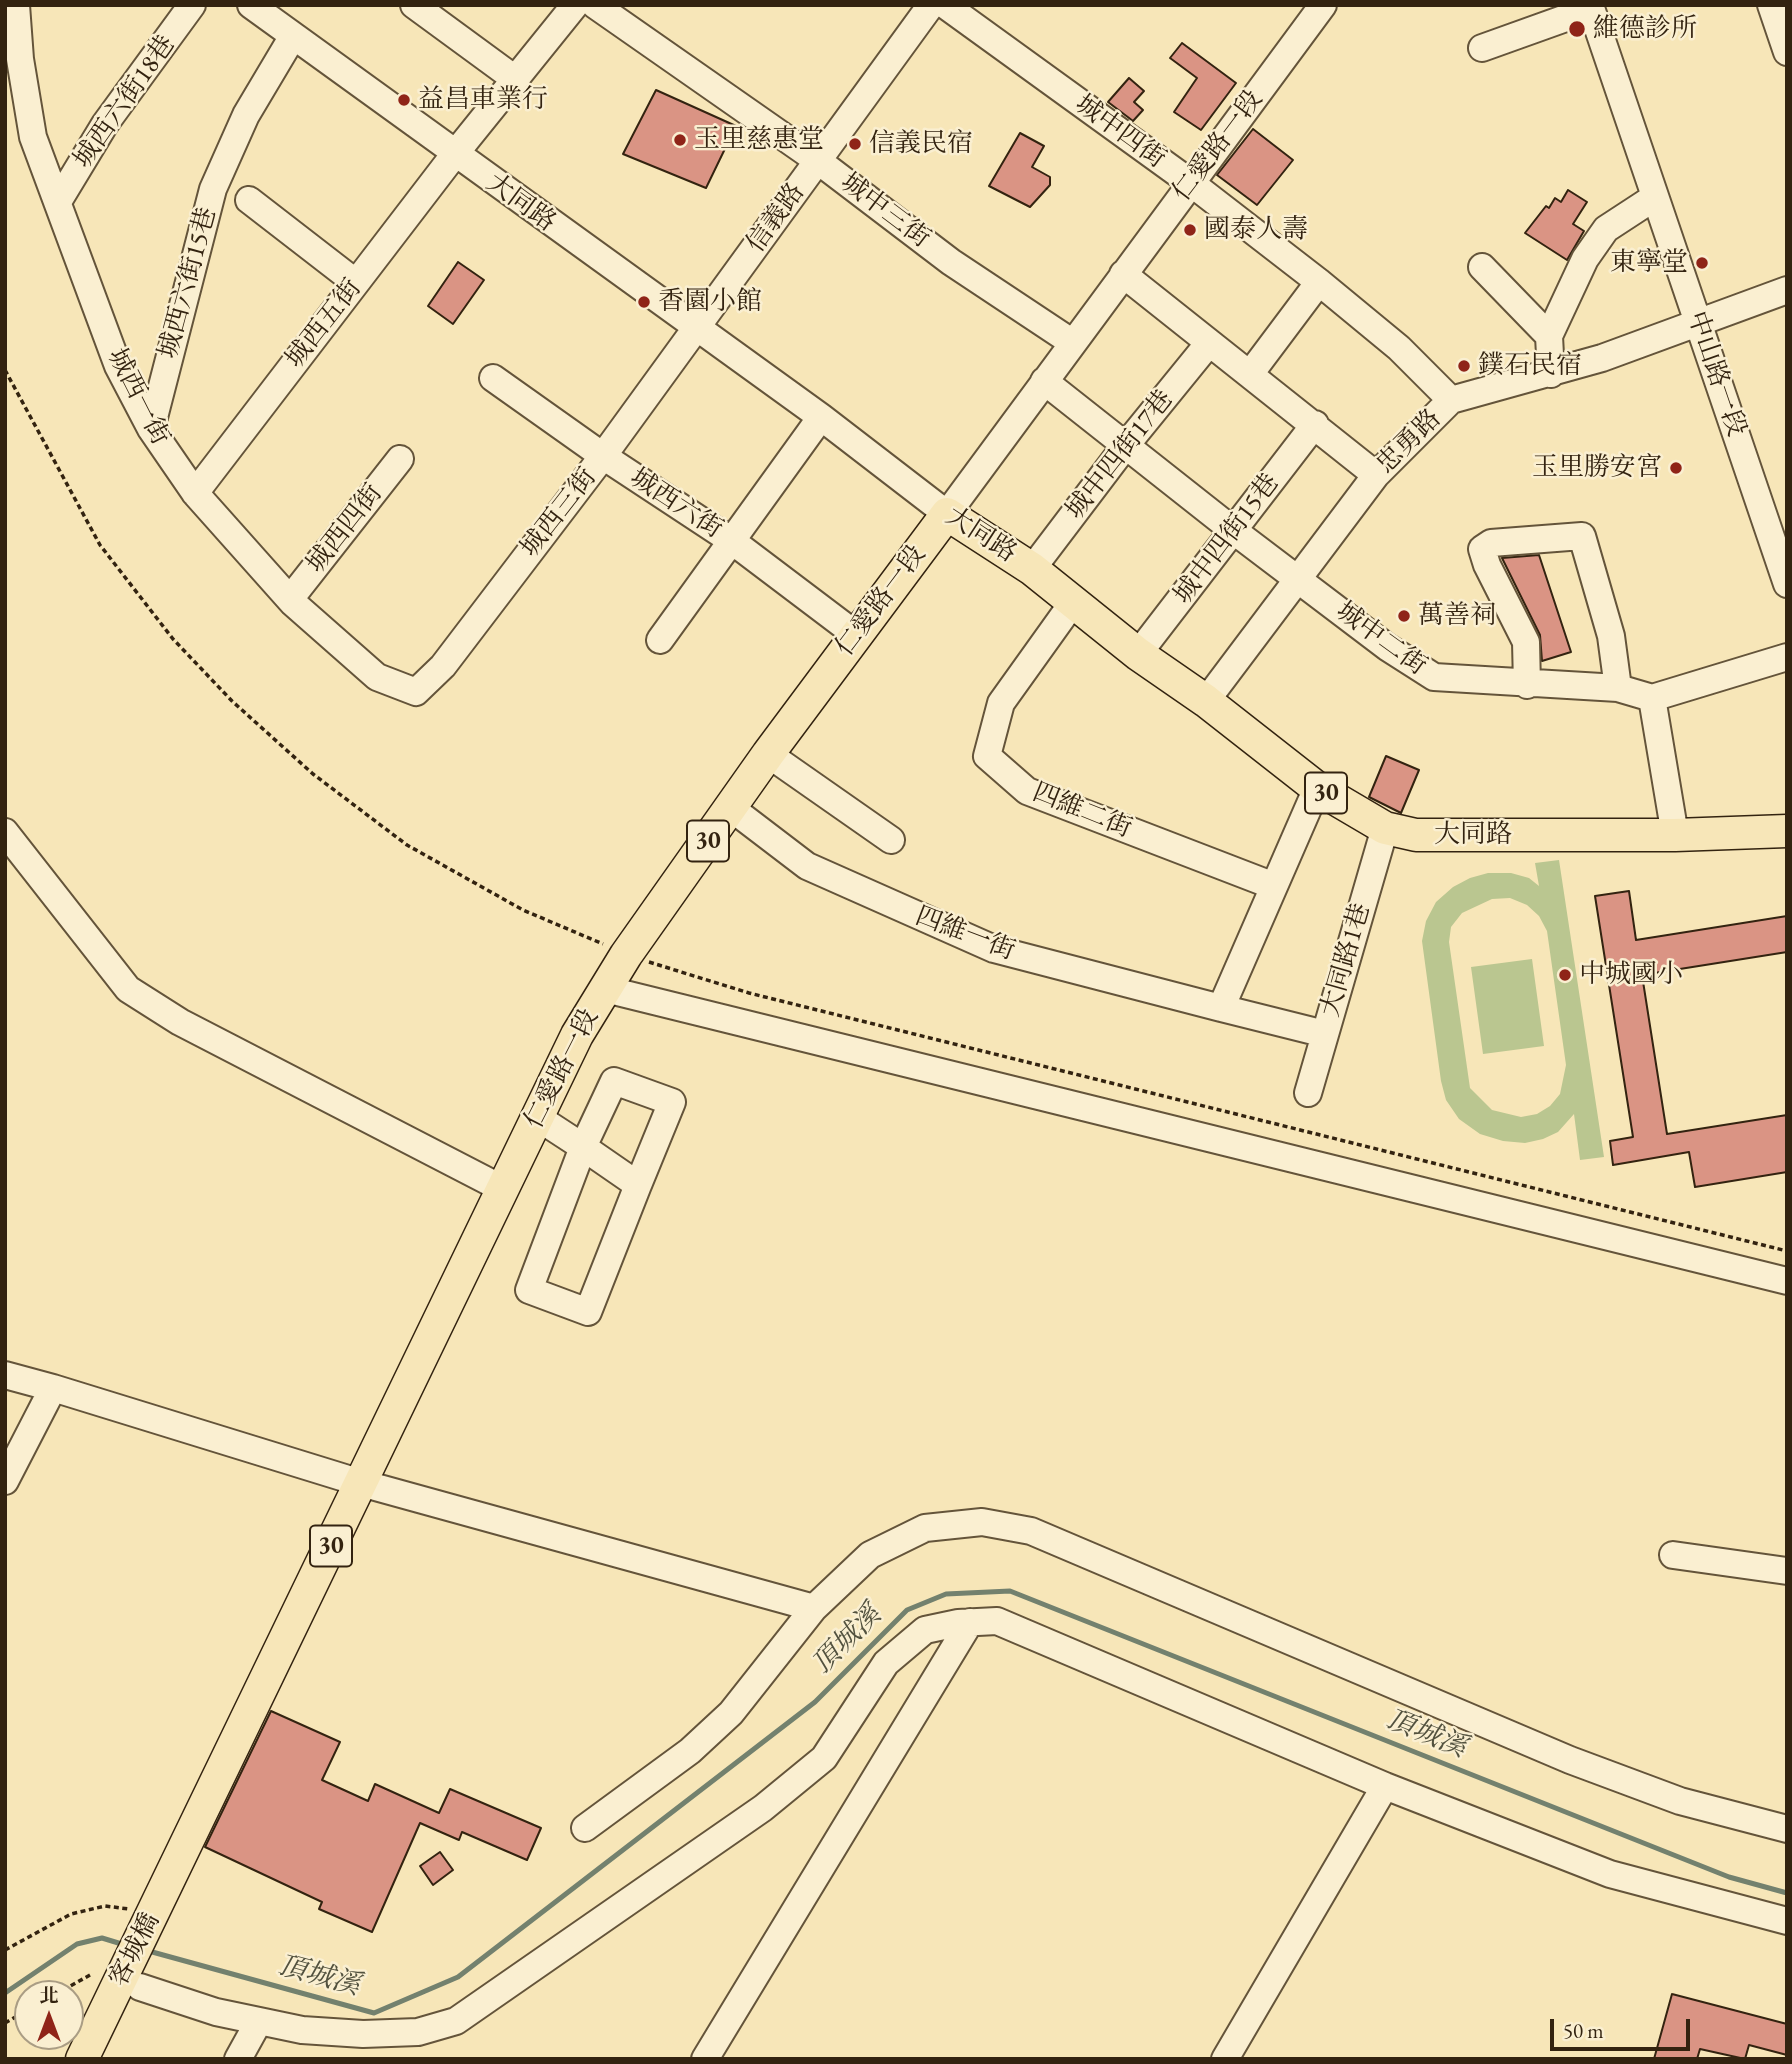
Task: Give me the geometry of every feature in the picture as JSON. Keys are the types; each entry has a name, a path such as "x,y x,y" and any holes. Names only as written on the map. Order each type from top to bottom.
{"main road":[{"name":"仁愛路一段","path":"503,1189 577,1035 626,955 855,634 947,514"},
{"name":"大同路","path":"947,514 1032,569 1138,654 1206,701 1317,788 1385,828 1416,835 1675,835 1787,831"},
{"name":"30","path":"145,1906 361,1483 503,1189"},
{"name":"客城橋","path":"82,2059 111,1998 145,1906"}],"street":[{"name":"城西一街","path":"16,5 20,59 33,137 59,200 118,366 151,429 195,493 290,599 377,677 416,692"},
{"name":"城西六街18巷","path":"59,200 105,124 192,5"},
{"name":"大同路","path":"251,5 454,155 821,417 947,514"},
{"path":"414,5 515,79"},
{"name":"城西五街","path":"195,493 355,282 575,5"},
{"name":"城中三街","path":"595,5 817,160 951,262 1073,342"},
{"name":"信義路","path":"696,329 932,5"},
{"name":"城中四街","path":"945,5 1191,183 1319,282 1399,348 1451,400"},
{"name":"仁愛路一段","path":"947,514 1323,5"},
{"path":"1771,5 1787,52"},
{"path":"1482,48 1591,7"},
{"name":"中山路一段","path":"1591,7 1787,584"},
{"name":"城西六街15巷","path":"151,429 183,298 218,179 246,115 293,36"},
{"path":"1551,374 1549,336 1585,259 1606,229 1655,197"},
{"path":"249,200 355,282"},
{"path":"1482,267 1549,336"},
{"path":"1123,274 1376,475"},
{"path":"1250,374 1319,282"},
{"name":"忠勇路","path":"1206,701 1376,475 1451,400 1551,374 1698,324 1787,290"},
{"name":"城西三街","path":"416,692 443,666 696,329"},
{"name":"城中四街17巷","path":"1032,569 1126,445 1209,343"},
{"name":"城西六街","path":"494,378 603,456 732,541 855,634"},
{"name":"城中二街","path":"1044,381 1234,531 1387,647 1434,677 1527,685 1618,688 1652,698"},
{"path":"660,640 821,417"},
{"name":"城中四街15巷","path":"1138,654 1315,424"},
{"name":"城西四街","path":"290,599 400,459"},
{"path":"1527,685 1526,642 1487,565 1482,549 1491,543 1582,536 1611,636 1618,688"},
{"name":"四維二街","path":"1074,601 1001,703 987,756 1027,791 1274,886"},
{"path":"1675,835 1652,698 1787,656"},
{"path":"768,754 891,840"},
{"path":"1221,1008 1317,788"},
{"name":"四維一街","path":"731,808 807,866 994,949 1325,1034"},
{"name":"大同路1巷","path":"1308,1093 1385,828"},
{"path":"5,832 128,989 180,1022 503,1189"},
{"path":"605,989 1787,1281"},
{"path":"614,1081 672,1102 588,1312 529,1290 583,1147 614,1081"},
{"path":"537,1117 638,1185"},
{"path":"5,1375 361,1483 814,1608"},
{"path":"5,1481 53,1388"},
{"path":"585,1828 690,1751 731,1713 814,1608 870,1555 925,1528 982,1522 1031,1531 1570,1760 1680,1801 1787,1829"},
{"path":"1673,1555 1787,1571"},
{"path":"140,1987 216,2012 302,2030 363,2034 418,2032 456,2021 763,1808 824,1758 886,1663 925,1630 997,1620 1385,1786 1610,1874 1787,1921"},
{"path":"705,2059 970,1622"},
{"path":"1225,2059 1385,1786"},
{"path":"238,2059 258,2021"}],"path":[{"path":"5,370 100,545 173,639 232,701 313,774 407,845 523,910 626,955 749,993 1787,1251"},
{"path":"5,1950 71,1914 105,1906 145,1906"},
{"path":"81,1980 90,1975"}],"green space":[{"path":"1559,860 1604,1157 1580,1160 1574,1114 1558,1132 1525,1143 1503,1141 1480,1134 1459,1119 1446,1100 1441,1081 1422,941 1426,921 1436,902 1453,887 1470,878 1488,873 1511,873 1529,878 1539,886 1535,863","holes":["1510,898 1527,905 1539,916 1547,931 1566,1065 1560,1094 1550,1106 1537,1114 1521,1117 1492,1110 1470,1088 1449,942 1451,927 1462,913 1492,899"]},
{"path":"1532,959 1544,1046 1483,1054 1471,967"}],"building":[{"path":"1182,43 1236,83 1201,130 1174,112 1197,78 1170,58"},
{"path":"1129,78 1144,91 1134,102 1143,110 1133,121 1108,102"},
{"name":"玉里慈惠堂","path":"656,90 736,126 706,188 623,154"},
{"path":"1253,129 1293,160 1257,205 1217,175"},
{"path":"1020,133 1044,146 1032,167 1050,177 1050,185 1030,207 989,186"},
{"path":"1568,190 1587,202 1573,224 1584,231 1567,260 1525,233 1546,206 1549,208 1555,198 1561,202"},
{"path":"458,262 484,280 453,324 428,306"},
{"path":"1539,555 1571,652 1542,661 1540,635 1502,558"},
{"path":"1386,756 1419,770 1401,813 1369,797"},
{"path":"1629,891 1636,940 1787,916 1787,952 1642,975 1667,1134 1787,1115 1787,1172 1695,1187 1689,1152 1613,1165 1610,1141 1633,1137 1595,896"},
{"path":"271,1711 340,1742 322,1780 368,1801 375,1784 439,1813 450,1789 541,1828 527,1860 462,1832 459,1840 420,1823 372,1932 319,1909 322,1902 205,1847"},
{"path":"440,1852 453,1870 433,1885 420,1866"},
{"path":"1672,1994 1787,2024 1787,2055 1749,2045 1745,2059 1700,2049 1697,2059 1654,2059"}],"waterway":[{"name":"頂城溪","path":"145,1950 374,2013 458,1977 815,1702 907,1610 946,1594 1010,1591 1729,1877 1787,1893"},
{"name":"頂城溪","path":"5,1993 77,1944 102,1938 125,1945"}],"place":[{"name":"維德診所","path":"1577,29"},
{"name":"益昌車業行","path":"404,100"},
{"name":"玉里慈惠堂","path":"680,140"},
{"name":"信義民宿","path":"855,144"},
{"name":"國泰人壽","path":"1190,230"},
{"name":"東寧堂","path":"1702,263"},
{"name":"香園小館","path":"644,302"},
{"name":"鏷石民宿","path":"1464,366"},
{"name":"玉里勝安宮","path":"1676,468"},
{"name":"萬善祠","path":"1404,616"},
{"name":"中城國小","path":"1565,975"}]}
